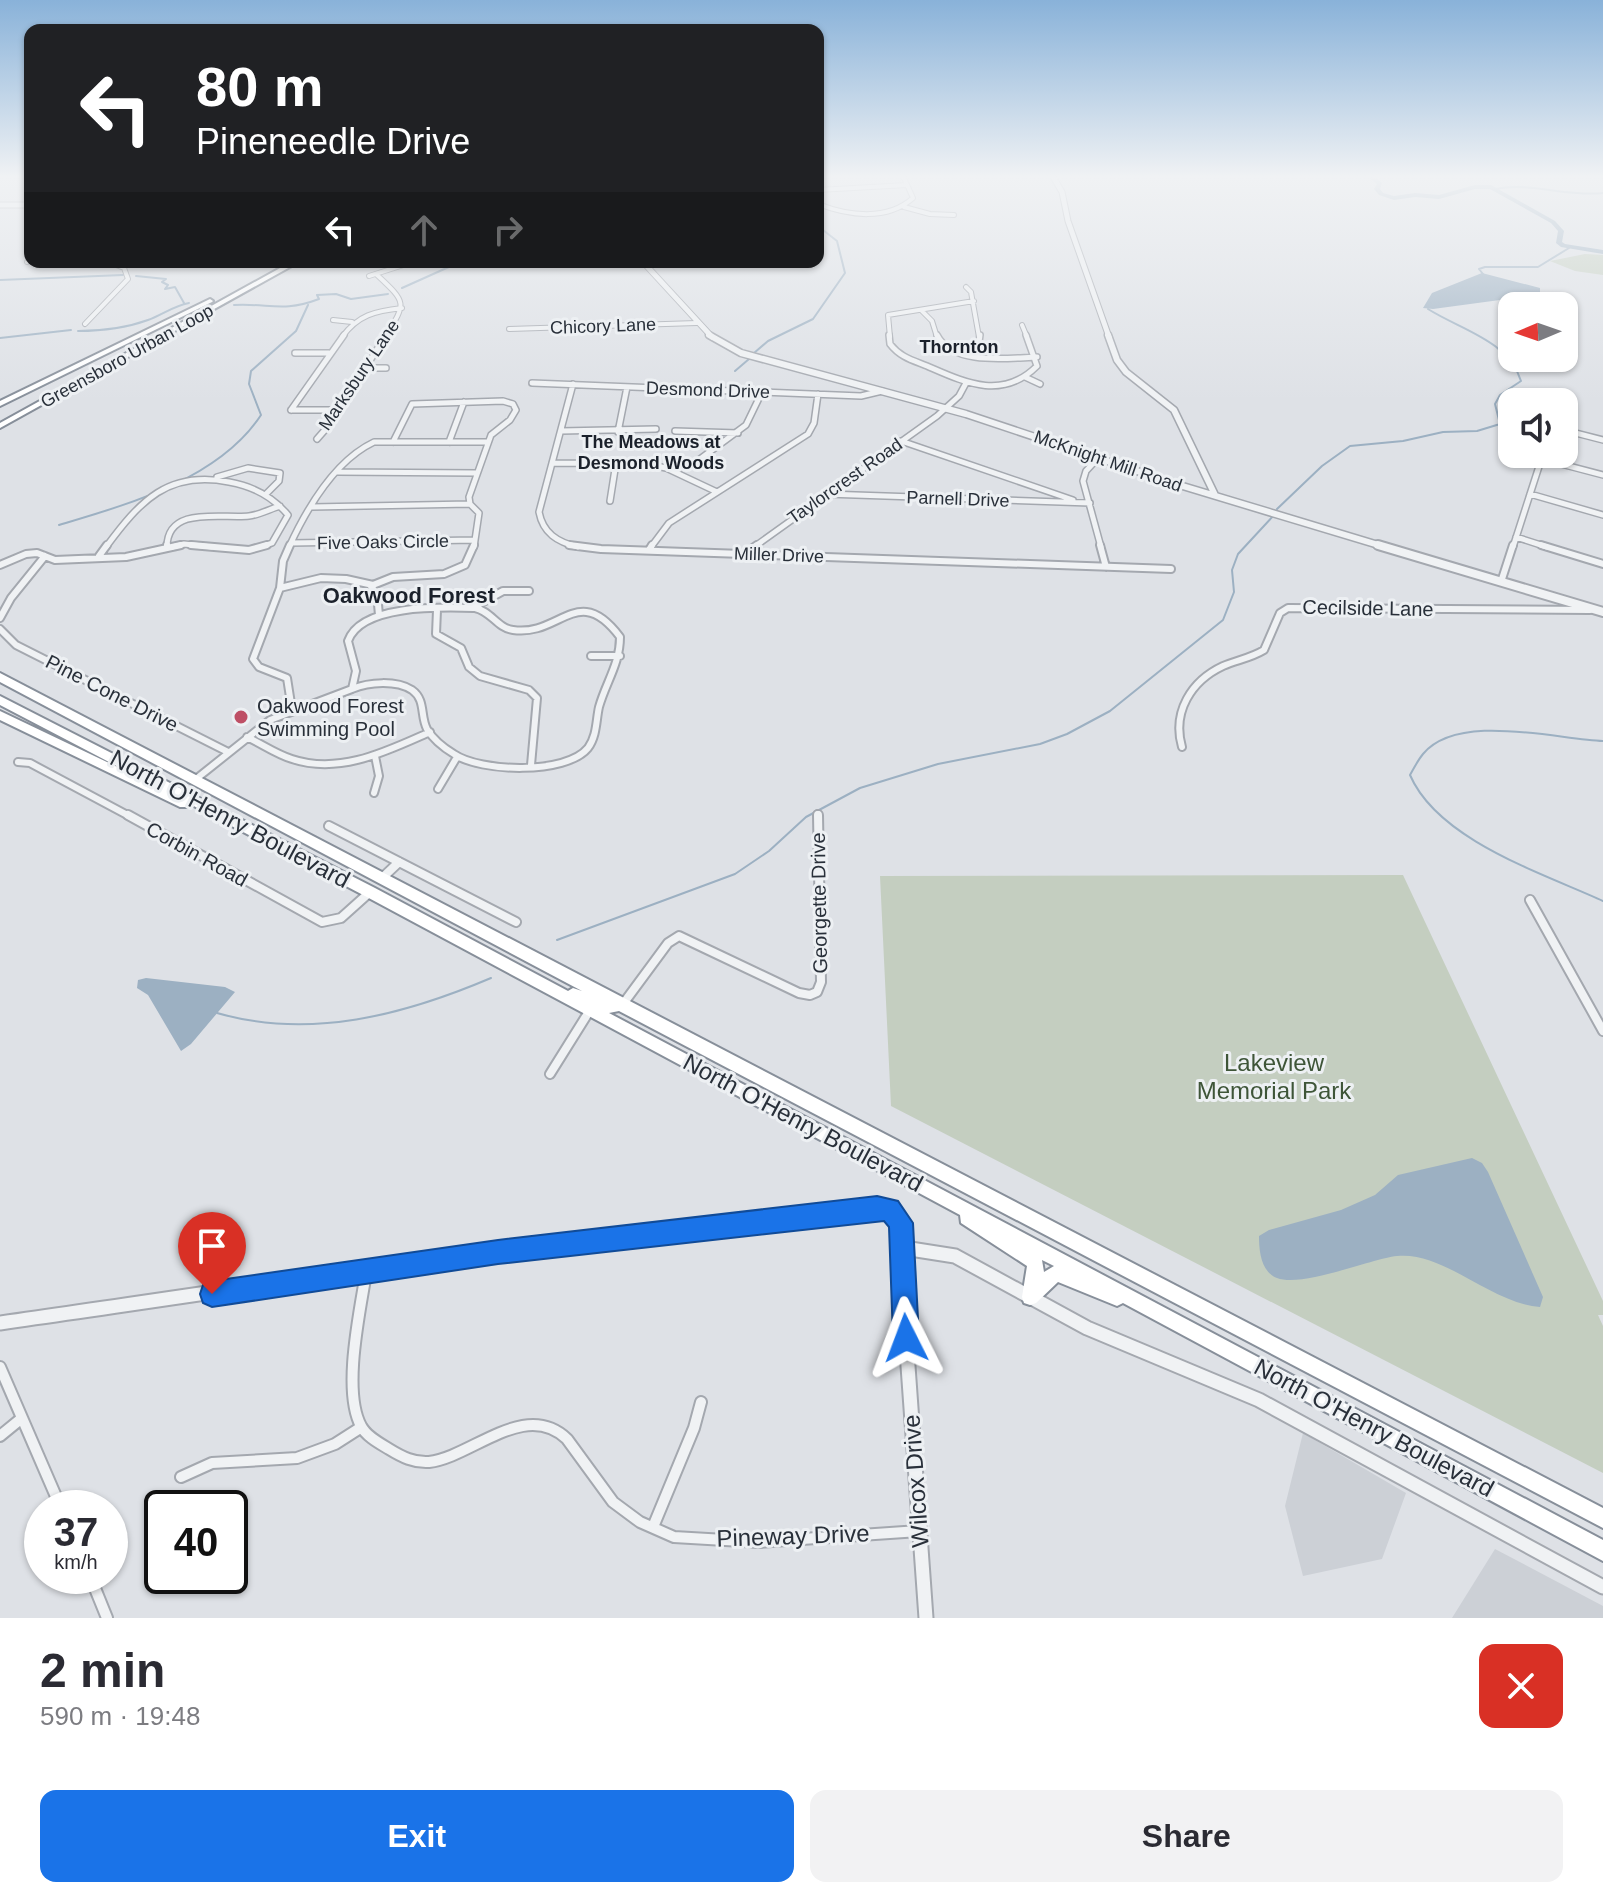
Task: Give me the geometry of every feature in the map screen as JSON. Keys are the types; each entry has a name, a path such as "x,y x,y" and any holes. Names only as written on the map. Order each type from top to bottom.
{"highway":[{"name":"Greensboro Urban Loop","path":"0,414 272,268"},
{"name":"Greensboro Urban Loop","path":"0,427 285,268"},
{"path":"0,404 234,289"},
{"path":"0,414 105,354"},
{"name":"North O'Henry Boulevard","path":"0,677 1603,1518"},
{"name":"North O'Henry Boulevard","path":"0,700 370,892 1603,1551"},
{"path":"0,715 180,803 266,839"},
{"path":"370,892 385,891 476,929"},
{"path":"522,973 605,1007 623,1004"},
{"path":"918,1183 1027,1254 1036,1268 1030,1297"},
{"path":"1030,1297 1052,1275 1058,1274 1202,1336"}],"street":[{"path":"1078,251 1117,360 1126,372 1174,410 1215,495"},
{"path":"85,324 127,282 128,273 123,268"},
{"path":"369,276 394,268"},
{"name":"McKnight Mill Road","path":"648,268 714,340 741,353 947,408 1215,495 1599,611"},
{"name":"Marksbury Lane","path":"317,439 339,410 402,308 397,294 376,274"},
{"path":"966,287 974,301 980,333 977,356"},
{"path":"974,301 938,304 922,311 888,315 888,338 898,355 966,383 1000,384 1025,377 1037,366 1037,357 1028,344 1022,325"},
{"path":"339,410 291,410 352,322 375,311 402,308"},
{"path":"922,311 932,321 936,337 943,345 977,356 1037,357"},
{"path":"333,320 352,322"},
{"name":"Chicory Lane","path":"509,329 697,323"},
{"path":"295,353 329,353"},
{"path":"366,368 386,368"},
{"path":"1025,377 1040,384"},
{"name":"Desmond Drive","path":"532,383 869,396 882,391"},
{"name":"Taylorcrest Road","path":"744,554 947,408 966,383"},
{"name":"Miller Drive","path":"573,384 539,512 545,531 574,546 1171,569"},
{"path":"618,432 627,387"},
{"path":"700,459 738,433 756,414 762,392"},
{"path":"649,550 661,529 808,434 814,423 818,394"},
{"path":"280,588 309,579 347,579 370,585 395,577 453,574 467,564 479,513 470,504 469,497 487,442 494,431 511,419 515,406 503,401 412,404 393,442"},
{"path":"449,442 464,402"},
{"path":"561,431 656,429"},
{"path":"675,431 738,433"},
{"path":"1578,434 1603,440"},
{"path":"901,441 1066,498 1090,503"},
{"path":"292,710 287,678 278,672 260,668 253,659 275,605 286,553 312,507 338,472 365,445 487,442"},
{"path":"1099,457 1083,477 1106,567"},
{"path":"552,463 657,466 717,492"},
{"path":"610,501 616,463"},
{"path":"215,477 249,465 271,469 280,476 265,495"},
{"path":"1578,467 1603,475"},
{"path":"1501,582 1539,468"},
{"path":"338,472 477,473"},
{"path":"0,565 26,554 55,560 140,556 167,548 198,545 249,550 272,543 288,515 265,495 206,476 177,483 140,503 99,556"},
{"name":"Parnell Drive","path":"826,494 1090,503"},
{"path":"1530,494 1603,515"},
{"path":"312,507 470,504"},
{"path":"167,548 167,540 175,527 192,516 250,516 280,506"},
{"path":"1516,537 1603,564"},
{"name":"Five Oaks Circle","path":"291,543 475,540"},
{"path":"266,546 286,553"},
{"path":"0,618 11,598 45,556"},
{"path":"370,585 377,594 379,615"},
{"path":"474,607 503,591 529,591"},
{"path":"196,779 270,720 352,689 381,684 409,689 421,701 426,727 457,757 477,764 558,765 585,752 593,739 600,705 615,676 620,656 619,633 596,613 570,611 530,629 518,630 506,628 485,610 474,607 379,615 359,625 349,636 347,645 356,670 352,689"},
{"name":"Cecilside Lane","path":"1182,747 1178,717 1192,690 1220,667 1264,650 1280,613 1288,608 1599,611"},
{"path":"437,610 436,634 461,648 475,673 488,680 529,690 537,698 531,765"},
{"name":"Pine Cone Drive","path":"0,629 16,645 228,752"},
{"path":"591,656 620,656"},
{"path":"247,737 302,761 346,763 375,756 430,732"},
{"path":"374,793 379,776 375,756"},
{"path":"438,789 457,757"},
{"name":"Corbin Road","path":"18,762 30,763 66,781 322,922 341,918 370,892"},
{"name":"Georgette Drive","path":"623,1004 668,943 679,936 799,993 810,995 817,992 821,982 818,814"},
{"path":"329,826 516,922"},
{"path":"381,879 399,862"},
{"path":"1530,900 1603,1031"},
{"path":"550,1074 590,1010"},
{"name":"Wilcox Drive","path":"0,1323 498,1252 877,1208 890,1209 901,1223 904,1248 904,1301 926,1618"},
{"name":"North O'Henry Boulevard","path":"904,1248 955,1256 1101,1334 1259,1400 1603,1587"},
{"path":"181,1477 212,1463 297,1458 335,1444 360,1428 354,1380 366,1273"},
{"path":"0,1367 53,1490"},
{"path":"653,1527 694,1428 701,1402"},
{"path":"0,1436 22,1418"},
{"name":"Pineway Drive","path":"360,1428 395,1455 425,1463 449,1459 486,1437 514,1427 537,1426 561,1434 612,1501 672,1537 732,1542 919,1531"},
{"path":"97,1594 107,1618"}],"shaded area":[{"path":"1303,1433 1406,1493 1382,1559 1303,1576 1285,1506"},
{"path":"1495,1549 1603,1606 1603,1618 1452,1618"}],"green space":[{"path":"1585,254 1603,255 1603,275 1575,271 1550,261"},
{"name":"Lakeview Memorial Park","path":"1403,875 1603,1301 1603,1315 1598,1315 1603,1326 1603,1473 891,1106 880,876"}],"water":[{"path":"1482,273 1540,288 1540,292 1498,292 1498,300 1423,308 1432,293"},
{"path":"146,978 225,987 235,992 191,1044 181,1051 148,995 137,988 138,980"},
{"path":"1472,1158 1482,1163 1488,1172 1543,1297 1540,1307 1503,1297 1450,1269 1415,1257 1385,1258 1336,1272 1288,1280 1277,1278 1264,1266 1259,1236 1269,1230 1341,1210 1375,1195 1398,1175"}],"waterway":[{"path":"754,353 768,341 813,319 845,273 839,251"},
{"path":"1483,274 1479,269 1485,267 1538,267 1565,251"},
{"path":"1593,251 1603,252"},
{"path":"402,288 447,268"},
{"path":"0,280 123,275"},
{"path":"136,276 166,279 162,282 168,285 165,289 175,287 184,303"},
{"path":"234,305 285,307 319,299 317,295 336,294 351,299 388,294"},
{"path":"78,331 131,325 189,303"},
{"path":"59,525 143,498 222,456 261,415 249,384 251,371 296,331 308,305"},
{"path":"1277,509 1322,466 1350,446 1403,441 1443,432 1477,431 1500,424 1495,404 1500,395 1521,381 1515,367 1495,346 1428,309"},
{"path":"0,338 71,330"},
{"path":"735,371 749,359"},
{"path":"557,940 735,874 769,851 806,817 860,788 938,764 1040,744 1067,734 1110,711 1223,620 1234,592 1232,570 1238,554 1274,515"},
{"path":"1603,741 1508,731 1459,734 1439,741 1423,754 1410,775 1424,798 1443,818 1467,836 1523,866 1603,901"},
{"path":"217,1013 252,1021 287,1024 356,1020 425,1003 491,978"}],"place":[{"name":"Oakwood Forest Swimming Pool","path":"241,717"}],"district":[{"name":"Thornton","path":"959,347"},
{"name":"The Meadows at Desmond Woods","path":"651,452"},
{"name":"Oakwood Forest","path":"409,595"}],"route":[{"path":"212,1294 498,1252 877,1208 890,1209 901,1223 906,1338"}]}
